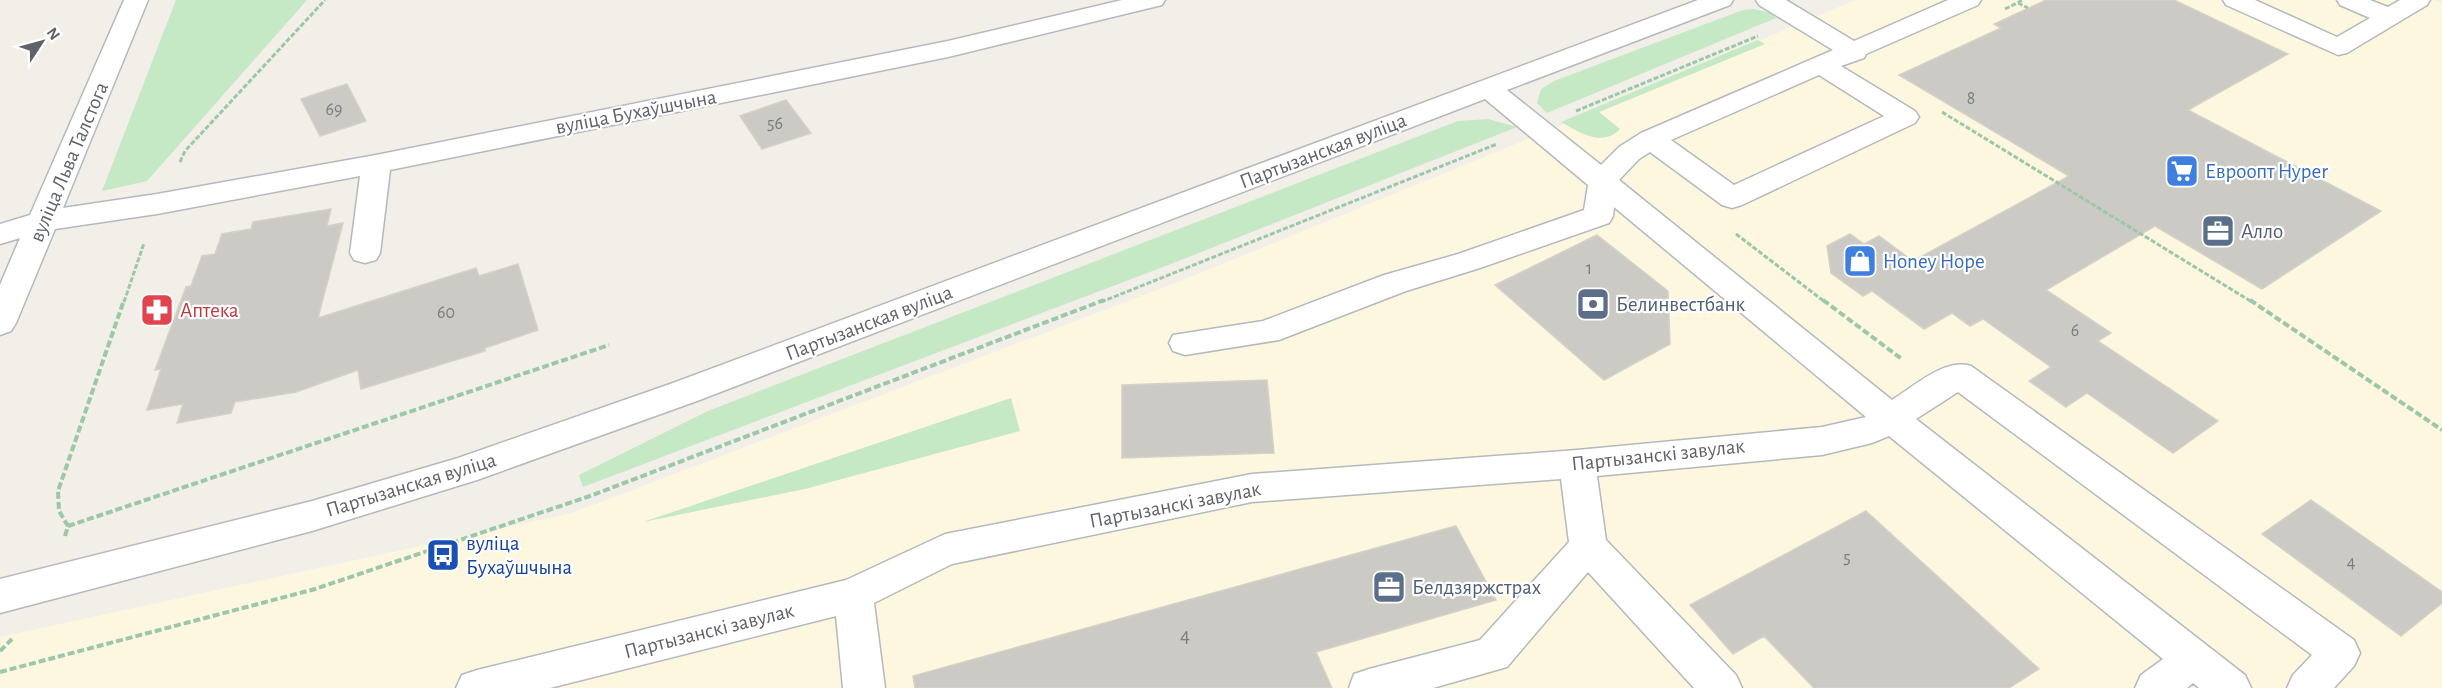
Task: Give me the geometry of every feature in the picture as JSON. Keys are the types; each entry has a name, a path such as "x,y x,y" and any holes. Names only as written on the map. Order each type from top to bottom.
{"street":[{"name":"вуліца Льва Талстога","path":"0,323 45,221 136,0"},
{"name":"вуліца Бухаўшчына","path":"0,234 45,221 157,204 376,164 948,49 1153,0"},
{"name":"Партызанская вуліца","path":"0,596 312,516 464,471 685,392 1721,0"},
{"path":"1768,0 1855,52"},
{"path":"1185,343 1267,332 1395,283 1469,261 1598,216 1603,180 1629,153 1651,139 1823,66 1969,0"},
{"path":"2235,0 2338,47 2418,0"},
{"path":"2349,0 2389,17"},
{"path":"1651,139 1732,198 1905,117 1823,66"},
{"path":"1489,89 1891,417 2230,688"},
{"path":"365,253 376,164"},
{"name":"Партызанскі завулак","path":"477,688 853,595 945,550 1252,488 1577,464 1822,441 1872,430 1959,375 2340,653 2308,688"},
{"path":"1577,464 1588,546 1720,688"},
{"path":"1368,687 1492,654 1588,546"},
{"path":"853,595 864,688"},
{"path":"2156,688 2194,659"}],"path":[{"path":"68,526 59,511 58,492 157,204 185,152 325,0"},
{"path":"1994,14 2023,0"},
{"path":"2017,3 2028,8"},
{"path":"0,672 315,589 590,496 1178,272 1537,128 1799,19"},
{"path":"1939,110 2250,300 2442,430"},
{"path":"68,526 609,345"},
{"path":"0,651 36,615 68,526"}],"shaded area":[{"path":"1855,0 2435,0 2442,3 2442,688 0,688 0,637 572,513 1183,280 1557,127"}],"green space":[{"path":"176,0 307,0 147,181 102,191"},
{"path":"1753,9 1771,13 1776,18 1547,113 1537,103 1541,89 1554,81 1743,10"},
{"path":"1758,40 1765,44 1599,112 1620,129 1613,135 1598,138 1590,136 1561,122"},
{"path":"1488,119 1517,127 1171,264 583,487 579,475 708,411 1458,121"},
{"path":"1011,398 1020,431 805,489 643,522"}],"building":[{"name":"Евроопт Hyper","path":"2046,0 2174,0 2288,54 2188,110 2381,211 2262,289 2155,226 2046,290 2111,333 2098,341 2218,421 2173,453 2087,393 2066,407 2029,381 2051,367 1983,319 1970,326 1952,313 1924,329 1872,291 1863,296 1831,273 1827,246 1850,234 1864,244 1879,236 1913,261 2069,176 1899,75 2001,28 1994,24"},
{"path":"347,84 366,121 320,136 301,99"},
{"path":"786,100 811,133 762,149 740,116"},
{"path":"331,209 327,226 343,223 318,318 476,268 479,276 518,264 538,330 485,348 485,351 361,389 358,370 296,392 235,402 231,413 177,423 183,404 147,410 161,369 155,370 186,287 191,286 202,256 215,254 222,234 251,229 253,222"},
{"name":"Белинвестбанк","path":"1597,235 1668,291 1670,344 1604,380 1495,285"},
{"path":"1267,380 1274,453 1122,458 1122,385"},
{"path":"2311,500 2442,592 2442,603 2401,636 2262,534"},
{"path":"1866,511 2039,669 2009,688 1814,688 1764,636 1733,654 1690,605"},
{"path":"1456,526 1496,600 1316,652 1332,688 915,688 913,676"}],"place":[{"name":"Евроопт Hyper","path":"2182,171"},
{"name":"Алло","path":"2218,231"},
{"name":"Honey Hope","path":"1860,261"},
{"name":"Белинвестбанк","path":"1593,304"},
{"name":"Аптека","path":"157,310"},
{"name":"вуліца Бухаўшчына","path":"443,555"},
{"name":"Белдзяржстрах","path":"1389,587"}]}
